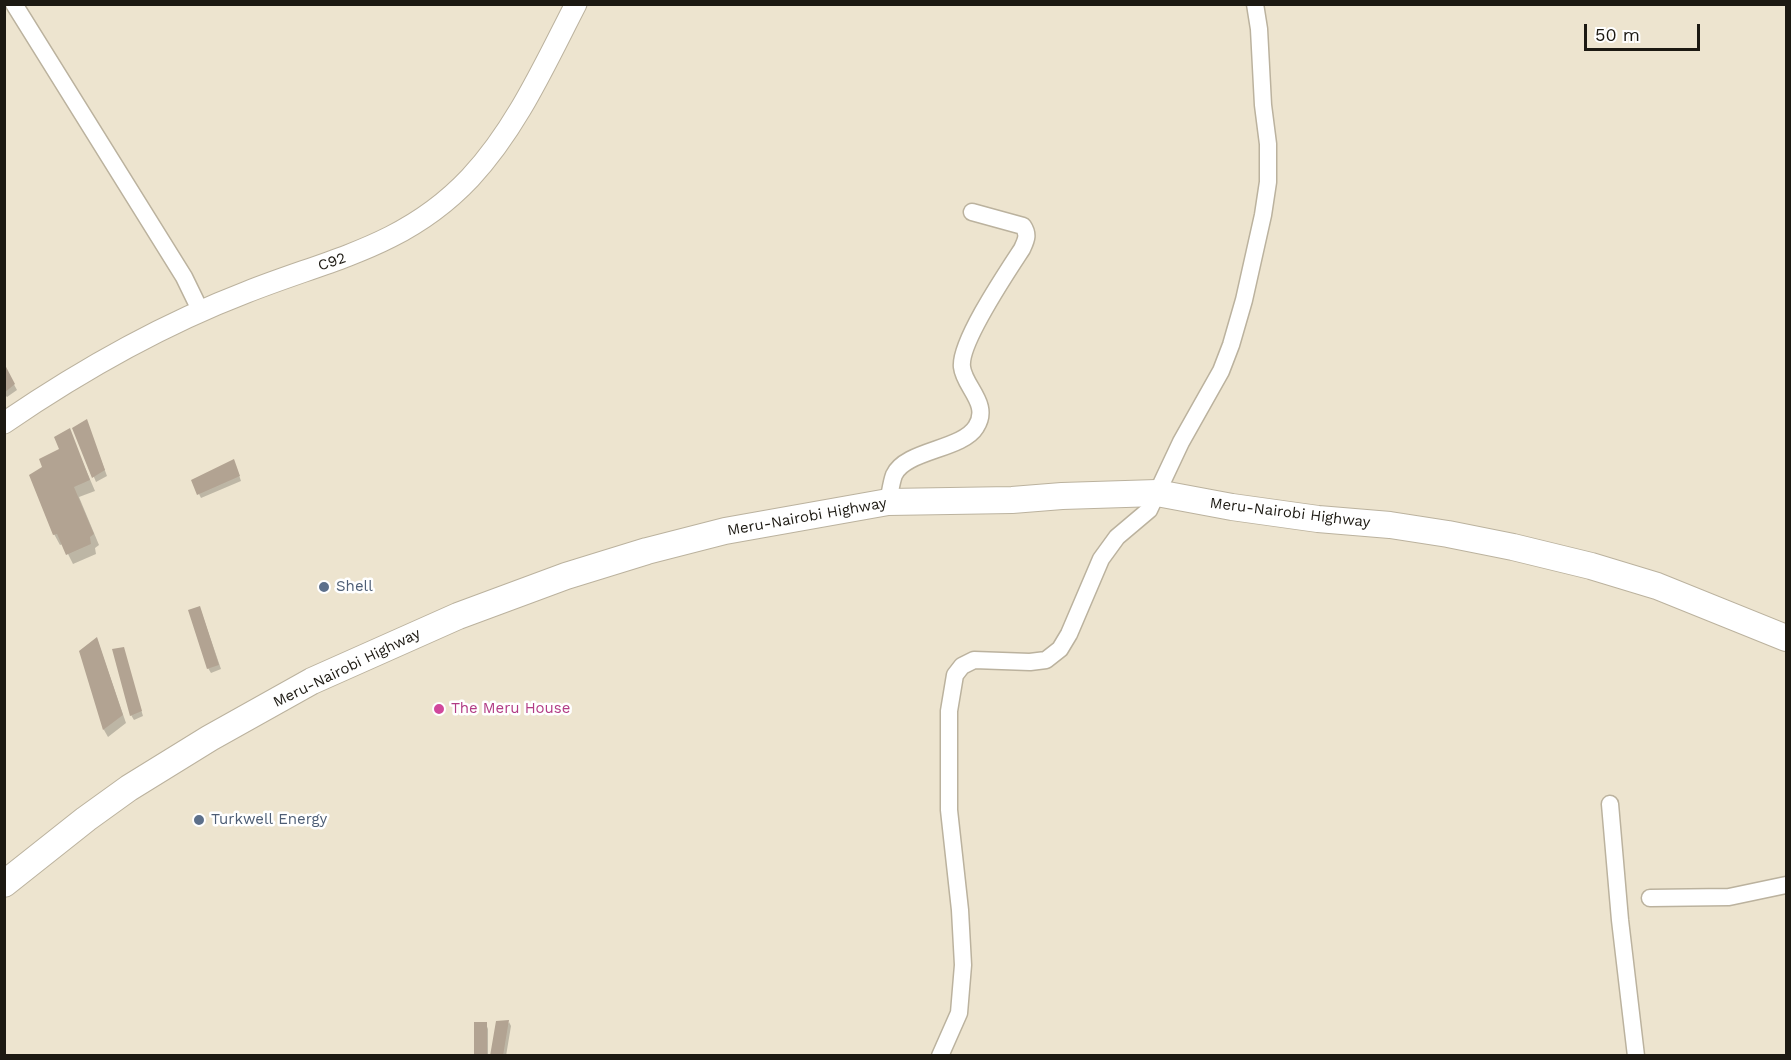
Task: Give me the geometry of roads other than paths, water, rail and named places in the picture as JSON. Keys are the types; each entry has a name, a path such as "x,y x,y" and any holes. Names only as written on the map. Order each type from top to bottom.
{"highway":[{"name":"Meru-Nairobi Highway","path":"4,884 121,794 210,738 312,681 458,616 566,576 647,551 725,531 888,502 1012,500 1157,493 1286,514 1436,532 1513,547 1591,566 1657,586 1786,638"}],"main road":[{"name":"C92","path":"4,423 130,345 246,292 364,251 412,226 470,178 493,150 528,96 576,4"}],"street":[{"path":"14,4 184,277 201,312"},
{"path":"940,1056 958,1013 963,965 960,910 949,810 949,711 955,675 962,666 974,660 1030,662 1046,660 1054,655 1069,634 1101,559 1117,537 1149,510 1181,442 1221,371 1244,300 1268,182 1268,144 1255,4"},
{"path":"888,502 894,475 899,468 910,460 959,440 976,429 980,419 978,399 965,377 962,359 972,334 1022,249 1027,232 1023,226 972,212"},
{"path":"1610,804 1620,920 1636,1056"},
{"path":"1650,898 1730,897 1786,885"}],"place":[{"name":"Shell","path":"324,587"},
{"name":"The Meru House","path":"439,709"},
{"name":"Turkwell Energy","path":"199,820"}]}
